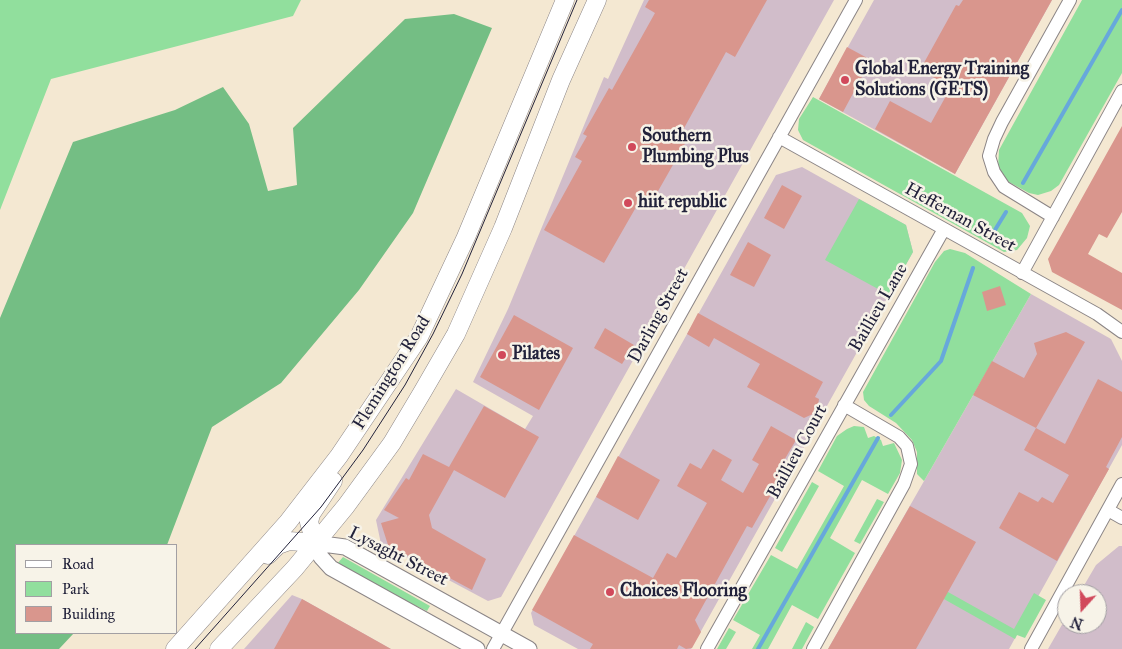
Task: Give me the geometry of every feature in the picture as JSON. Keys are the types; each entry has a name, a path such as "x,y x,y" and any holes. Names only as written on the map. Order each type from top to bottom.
{"main road":[{"name":"Flemington Road","path":"175,649 294,514 339,456 419,337 466,237 565,0"},
{"name":"Flemington Road","path":"219,649 346,506 392,443 456,334 503,228 561,80 597,0"},
{"path":"185,649 273,549 293,541 314,543 309,522 311,514 402,374 419,337"}],"street":[{"name":"Darling Street","path":"493,649 856,0"},
{"path":"1053,217 1004,187 994,172 989,156 1002,122 1070,0"},
{"path":"1022,273 1122,91"},
{"name":"Heffernan Street","path":"779,137 1097,314 1122,332"},
{"name":"Baillieu Lane","path":"844,405 944,229"},
{"name":"Baillieu Court","path":"707,649 844,405 899,437 907,446 911,464 904,484 813,649"},
{"path":"1031,649 1122,484"},
{"path":"1108,510 1122,518"},
{"name":"Lysaght Street","path":"314,543 346,547 529,649"},
{"path":"314,543 321,557 331,568 477,649"}],"shaded area":[{"path":"644,0 834,0 501,597 488,601 381,544 376,520 456,389 525,429 533,416 473,382 508,309 604,77 608,79"},
{"path":"874,0 1052,0 955,174 819,99"},
{"path":"802,167 906,225 913,252 691,649 578,649 534,625 531,613 776,175"},
{"path":"1031,294 1111,339 1122,361 1122,445 1009,649 828,649"},
{"path":"1119,546 1122,546 1122,649 1048,649 1057,633 1107,634 1107,584 1085,584 1096,565"},
{"path":"292,595 302,599 391,649 244,649"}],"green space":[{"path":"0,0 301,0 293,16 51,79 0,210"},
{"path":"1082,0 1122,0 1122,73 1059,185 1051,191 1038,195 1029,193 1007,181 998,168 999,150"},
{"path":"454,14 492,28 413,213 359,290 281,383 212,427 167,544 15,544 15,634 73,634 59,649 0,649 0,318 73,142 175,110 223,87 249,124 268,191 297,185 293,128 405,19"},
{"path":"813,97 1022,213 1030,226 1027,238 1017,250 1004,252 803,140 798,130 799,119"},
{"path":"859,199 906,225 913,252 889,295 825,260"},
{"path":"950,249 965,253 1031,294 924,481 917,474 917,452 912,440 896,423 869,406 864,400 863,392 935,262 944,251"},
{"path":"854,426 864,427 868,438 874,436 881,440 883,446 894,443 902,460 900,473 888,494 862,480 830,538 855,553 818,619 792,605 768,649 752,649 760,635 733,620 771,555 797,569 844,486 818,471 837,436"},
{"path":"812,482 819,486 782,552 775,548"},
{"path":"877,499 884,502 860,544 854,541"},
{"path":"882,555 1014,629 1034,593 1046,600 1025,638 1017,635 1015,639 878,562"},
{"path":"343,557 430,606 427,611 385,591 337,564"},
{"path":"806,622 814,627 802,649 792,649"},
{"path":"729,628 736,632 726,649 717,649"}],"building":[{"path":"649,0 767,0 735,57 726,52 683,130 691,133 653,200 643,195 604,263 544,230 582,161 575,157 587,136 583,134 609,88 612,90 655,13 645,7"},
{"path":"963,0 1052,0 955,174 875,129 890,101 931,123 951,87 920,70 956,5 959,6"},
{"name":"Global Energy Training Solutions (GETS)","path":"847,47 871,60 843,112 819,99"},
{"path":"1122,126 1122,212 1107,238 1099,234 1088,254 1122,273 1122,310 1052,272 1048,259"},
{"path":"782,185 802,196 784,229 764,218"},
{"path":"748,242 771,255 754,287 730,275"},
{"path":"1000,286 1006,305 987,311 982,292"},
{"path":"698,313 823,382 815,397 819,399 817,412 804,418 747,387 760,364 714,338 709,347 687,334"},
{"path":"514,315 573,348 539,410 480,377"},
{"path":"605,328 634,345 622,364 594,348"},
{"path":"1066,332 1085,342 1036,428 973,395 992,361 1024,378 1037,354 1034,343"},
{"path":"1098,379 1122,392 1122,437 1106,467 1109,469 1057,561 999,528 1019,492 1038,502 1042,497 1053,503 1069,475 1024,450 1036,428 1065,444"},
{"path":"484,406 539,437 505,498 454,470 429,515 432,528 486,559 472,590 388,545 381,523 399,518 384,510 406,478 409,480 423,454 449,467"},
{"path":"771,426 796,440 776,474 786,480 781,489 773,491 752,528 747,526 695,620 701,632 692,648 686,649 679,645 677,649 590,649 593,644 532,610 574,535 653,578 667,553 676,558 707,503 677,486 690,463 701,469 713,449 732,460 721,480 743,493 759,464 752,460"},
{"path":"618,456 660,480 638,520 596,497"},
{"path":"910,506 976,542 916,649 828,649"},
{"path":"302,599 391,649 274,649"}],"waterway":[{"path":"1023,183 1122,10"},
{"path":"990,238 1006,212"},
{"path":"891,415 941,361 973,268"},
{"path":"758,649 878,438"}],"tram line":[{"path":"195,649 321,507 363,450 405,385 433,334 462,274 577,0"}],"place":[{"name":"Global Energy Training Solutions (GETS)","path":"845,80"},
{"name":"Southern Plumbing Plus","path":"632,147"},
{"name":"hiit republic","path":"628,203"},
{"name":"Pilates","path":"502,355"},
{"name":"Choices Flooring","path":"610,592"}]}
